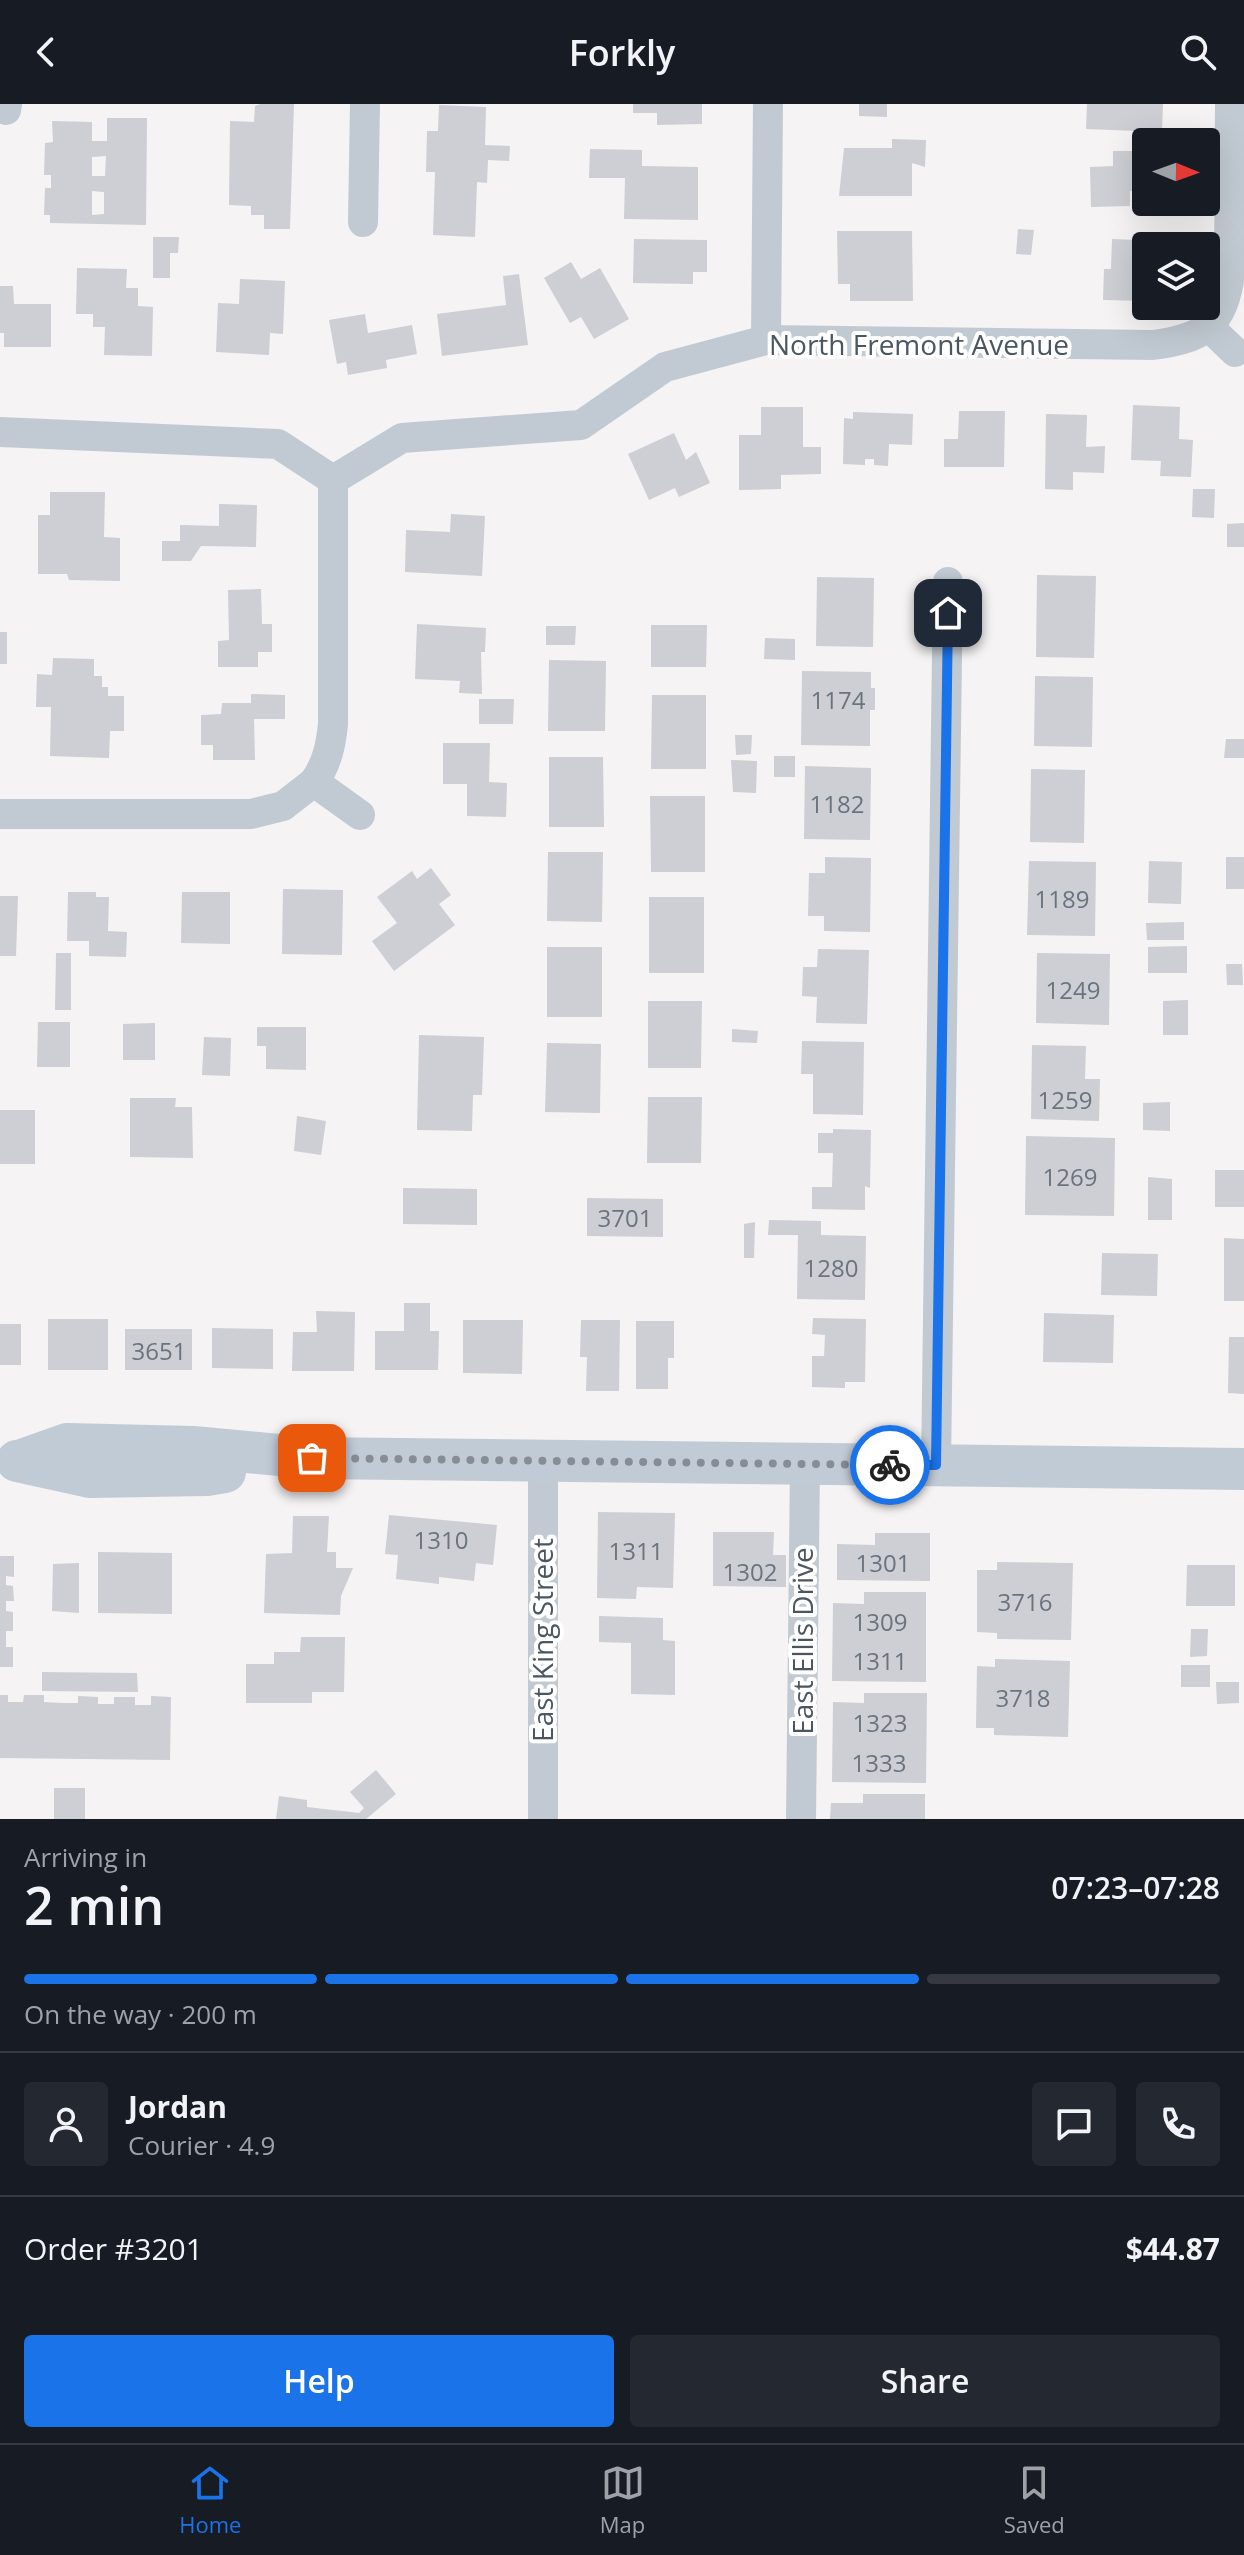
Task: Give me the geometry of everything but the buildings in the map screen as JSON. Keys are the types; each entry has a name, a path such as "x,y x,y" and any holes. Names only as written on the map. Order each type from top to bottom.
{"street":[{"path":"363,222 365,104"},
{"path":"766,340 768,104"},
{"path":"1230,104 1229,281 1225,304 1208,328 1235,352"},
{"name":"North Fremont Avenue","path":"333,480 402,438 581,425 665,367 766,340 1153,345 1174,342 1208,328"},
{"path":"0,432 278,444 333,480 333,724 327,757 314,782 283,806 251,814 0,814"},
{"path":"936,1465 948,582"},
{"path":"314,782 360,815"},
{"path":"10,1461 90,1477 207,1475 312,1458 1244,1469"},
{"name":"East King Street","path":"543,1461 543,1819"},
{"name":"East Ellis Drive","path":"801,1819 805,1464"}],"way so far":[{"path":"312,1458 890,1465"}],"route":[{"path":"890,1465 936,1465 948,613"}]}
